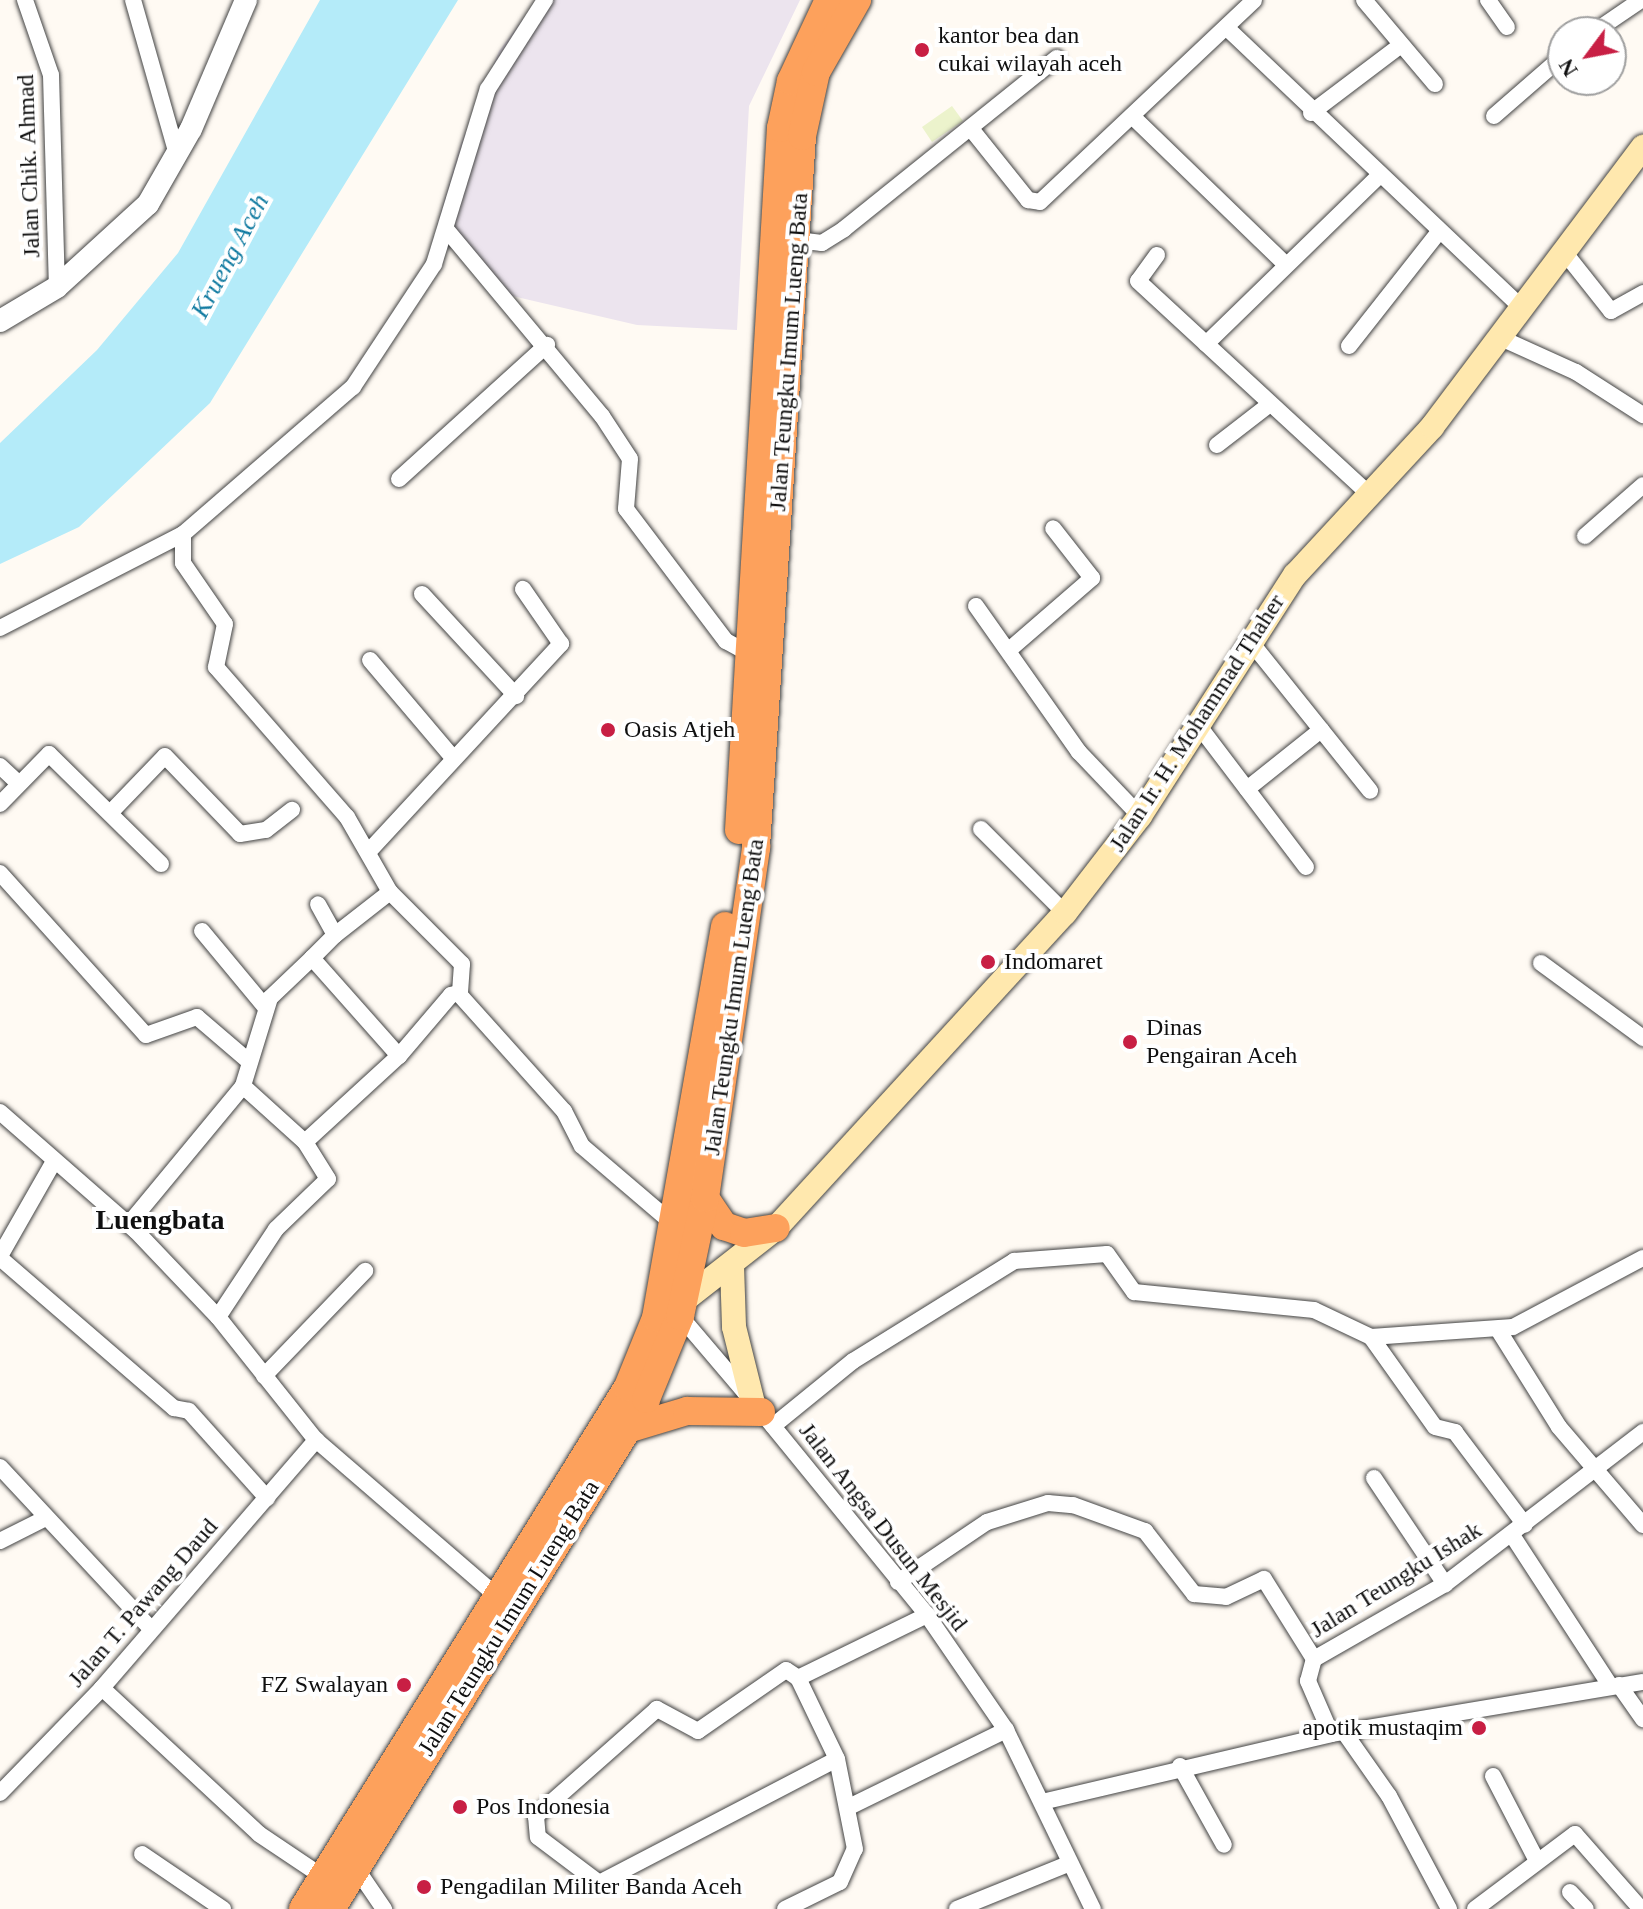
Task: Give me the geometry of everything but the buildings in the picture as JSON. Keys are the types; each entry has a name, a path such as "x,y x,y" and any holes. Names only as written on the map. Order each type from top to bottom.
{"highway":[{"name":"Jalan Teungku Imum Lueng Bata","path":"331,1909 470,1660 498,1597 628,1387 656,1318 672,1223 736,918 756,847 787,238 784,110 829,0"},
{"name":"Jalan Teungku Imum Lueng Bata","path":"303,1909 627,1429 681,1309 705,1198 736,918 749,654 787,238 802,136 816,72 857,0"},
{"path":"705,1198 724,1226 744,1233 776,1228"},
{"path":"627,1429 687,1411 762,1414"}],"main road":[{"name":"Jalan Ir. H. Mohammad Thaher","path":"681,1309 776,1228 1065,913 1140,816 1295,575 1503,339 1643,147"},
{"path":"732,1266 734,1327 762,1414"}],"street":[{"name":"Jalan Chik. Ahmad","path":"25,0 51,75 57,287"},
{"path":"133,0 177,154"},
{"path":"0,321 57,287 141,213 177,154 246,0"},
{"path":"0,628 183,534 353,387 404,318 446,229 488,89 545,0"},
{"path":"1364,0 1435,84"},
{"path":"1488,0 1507,27"},
{"path":"1618,16 1641,0"},
{"path":"972,130 1035,203 1258,1"},
{"path":"1229,30 1378,177 1524,310"},
{"path":"1311,113 1401,45"},
{"path":"787,238 822,243 844,229 972,130 1057,58"},
{"path":"1494,116 1547,70"},
{"path":"1133,117 1283,262"},
{"path":"1206,344 1283,262 1378,177"},
{"path":"446,229 547,345 630,459 626,509 726,641 749,654"},
{"path":"1349,346 1438,233"},
{"path":"1565,253 1611,311 1643,293"},
{"path":"1157,255 1138,281 1369,494"},
{"path":"1503,339 1576,372 1643,415"},
{"path":"399,479 547,345"},
{"path":"1217,445 1270,404"},
{"path":"1585,536 1643,485"},
{"path":"1009,650 1092,578 1053,528"},
{"path":"183,534 188,575 225,624 216,667 371,849 390,892 462,964 460,995 564,1111 582,1146 672,1223"},
{"path":"371,849 561,644 523,589"},
{"path":"422,594 516,696"},
{"path":"976,606 1079,752 1140,816"},
{"path":"1250,641 1370,791"},
{"path":"370,660 453,758"},
{"path":"1199,726 1306,867"},
{"path":"1247,789 1321,730"},
{"path":"0,804 49,754 112,811 161,864"},
{"path":"112,811 165,756 240,834 266,830 292,810"},
{"path":"0,766 18,783"},
{"path":"981,829 1065,913"},
{"path":"0,873 146,1035 197,1017 246,1059"},
{"path":"128,1225 243,1086 246,1059 277,987 335,935 390,892"},
{"path":"318,904 335,935"},
{"path":"202,931 266,1008"},
{"path":"312,958 399,1056"},
{"path":"1541,963 1643,1038"},
{"path":"305,1142 399,1056 451,995 460,995"},
{"path":"218,1317 276,1229 328,1179 305,1142 243,1086"},
{"path":"0,1112 53,1163 128,1225 218,1317 316,1440 498,1597"},
{"path":"53,1163 0,1257 174,1408 189,1411 267,1498"},
{"path":"762,1414 1014,1261 1107,1254 1134,1292 1314,1310 1371,1337 1499,1331 1643,1258"},
{"path":"264,1376 365,1271"},
{"name":"Jalan Angsa Dusun Mesjid","path":"681,1309 762,1414 927,1615 1006,1730 1042,1802 1068,1864 1093,1909"},
{"path":"1499,1331 1594,1469 1643,1525"},
{"path":"1371,1337 1435,1427 1455,1432 1614,1685 1643,1719"},
{"name":"Jalan Teungku Ishak","path":"1449,1909 1389,1796 1337,1733 1308,1681 1314,1659 1445,1584 1643,1432"},
{"name":"Jalan T. Pawang Daud","path":"0,1793 102,1688 316,1440"},
{"path":"0,1467 42,1520 151,1629"},
{"path":"1374,1478 1445,1584"},
{"path":"898,1582 1000,1516 1048,1503 1073,1505 1145,1531 1194,1594 1226,1597 1264,1579 1314,1659"},
{"path":"0,1541 42,1520"},
{"path":"837,1759 599,1883 538,1837 536,1816 657,1709 698,1731 778,1672 798,1678 927,1615"},
{"path":"785,1909 851,1870 849,1807 837,1759 798,1678"},
{"path":"1042,1802 1180,1766 1337,1733 1643,1682"},
{"path":"102,1688 259,1834 323,1877"},
{"path":"849,1807 1006,1730"},
{"path":"1180,1766 1224,1845"},
{"path":"1493,1776 1537,1861"},
{"path":"1475,1909 1537,1861 1578,1835 1641,1909"},
{"path":"142,1854 223,1909"},
{"path":"957,1909 1068,1864"},
{"path":"356,1868 384,1909"},
{"path":"1570,1892 1586,1909"}],"shaded area":[{"path":"537,0 800,0 749,106 737,330 637,325 487,290 436,229 460,146 499,51"}],"green space":[{"path":"952,106 963,121 932,142 922,127"}],"water":[{"name":"Krueng Aceh","path":"320,0 458,0 210,403 79,527 0,564 0,443 97,350 178,253"}],"place":[{"name":"kantor bea dan cukai wilayah aceh","path":"922,50"},
{"name":"Oasis Atjeh","path":"608,730"},
{"name":"Indomaret","path":"988,962"},
{"name":"Dinas Pengairan Aceh","path":"1130,1042"},
{"name":"FZ Swalayan","path":"404,1685"},
{"name":"apotik mustaqim","path":"1479,1728"},
{"name":"Pos Indonesia","path":"460,1807"},
{"name":"Pengadilan Militer Banda Aceh","path":"424,1887"}],"district":[{"name":"Luengbata","path":"160,1220"}]}
